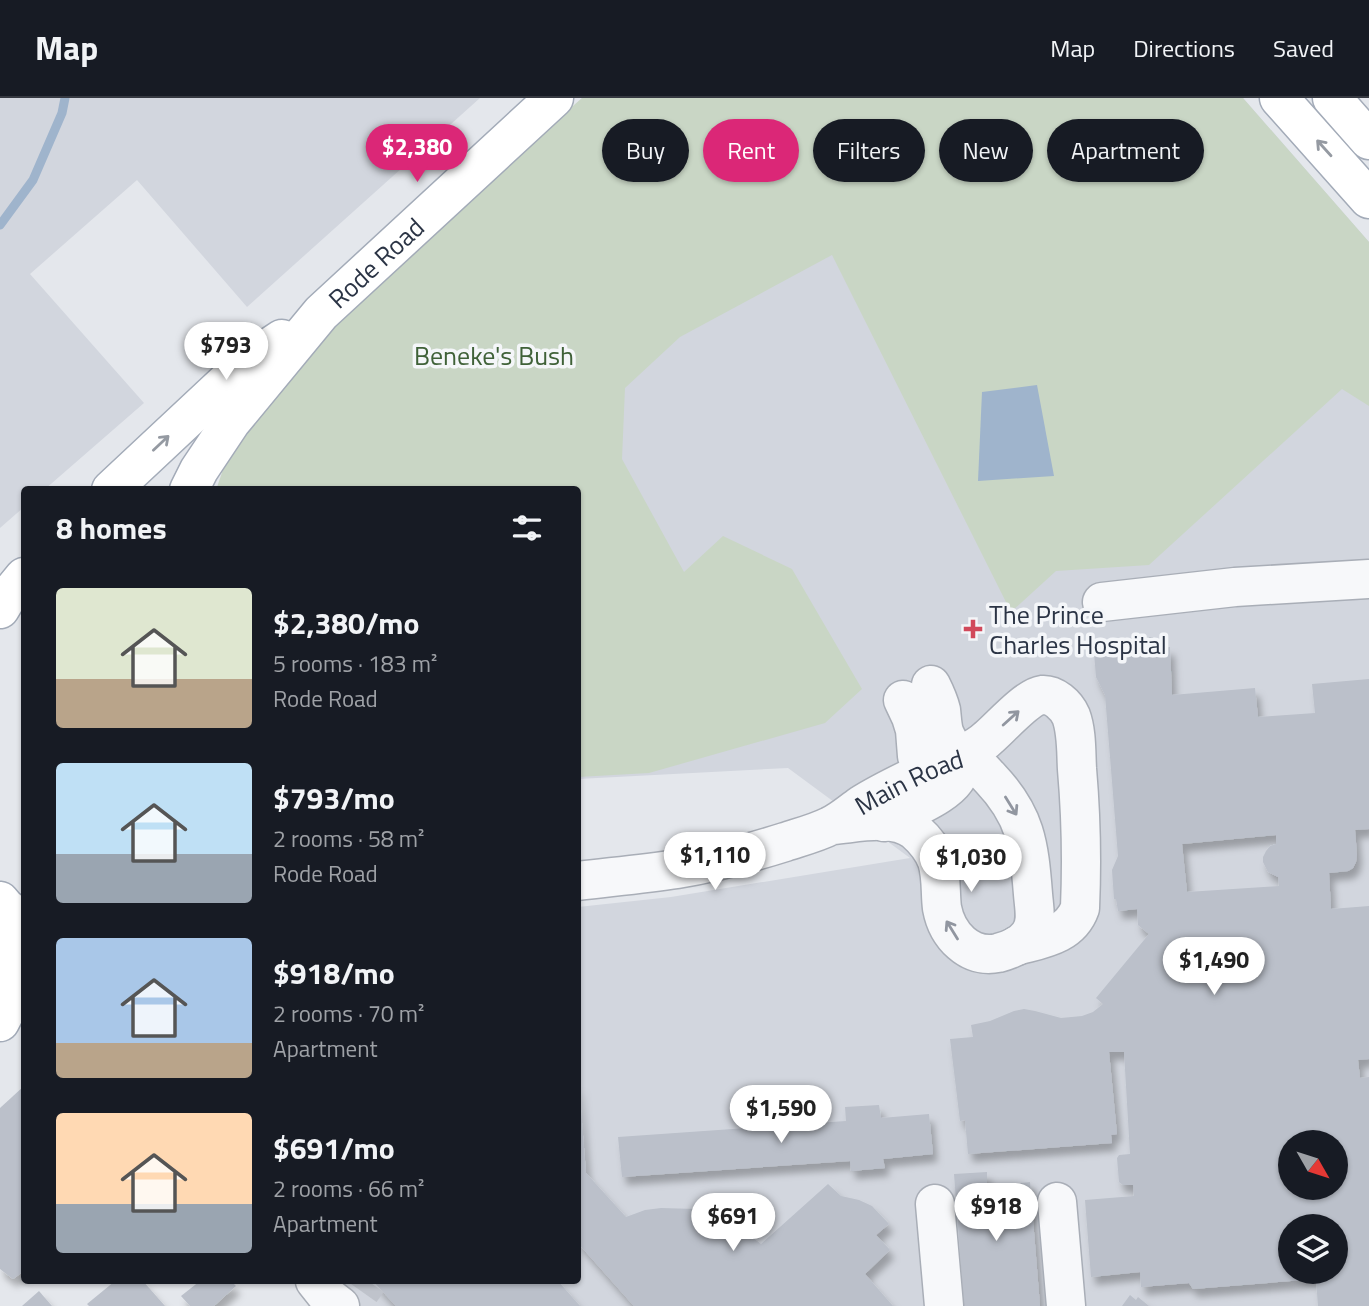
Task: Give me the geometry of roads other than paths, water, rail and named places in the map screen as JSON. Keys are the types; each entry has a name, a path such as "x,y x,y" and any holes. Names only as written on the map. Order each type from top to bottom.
{"main road":[{"name":"Rode Road","path":"191,486 230,422 321,313 554,98"},
{"path":"1279,98 1369,198"},
{"path":"1332,98 1369,140"},
{"name":"Rode Road","path":"115,486 250,360 321,313"},
{"path":"0,609 21,581"},
{"path":"0,901 21,921"},
{"path":"0,966 21,928"},
{"path":"0,1023 21,982"}],"street":[{"path":"1102,602 1236,587 1369,579"},
{"path":"884,822 1038,696 1054,698 1066,708 1075,738 1081,816 1080,908 1067,928 1016,946"},
{"path":"939,776 917,756 916,703 940,707 944,732 939,776 943,852 940,873"},
{"name":"Main Road","path":"581,881 678,869 766,847 832,825 884,822 902,824 917,833 928,846 940,873 943,913 959,942 969,949 987,954 1016,946 1027,938 1032,930 1035,921 1030,858 1024,831 1014,810 992,780 970,760 964,757 939,776 871,799 832,825"},
{"path":"1057,1202 1066,1306"},
{"path":"936,1204 944,1306"},
{"path":"317,1284 327,1296 350,1301"}],"water":[{"path":"1037,385 1054,476 978,481 982,392"}],"waterway":[{"path":"0,225 33,180 62,113 65,98"}],"tunnel":[{"path":"361,1291 366,1284"}],"place":[{"name":"The Prince Charles Hospital","path":"973,629"}],"park label":[{"name":"Beneke's Bush","path":"494,355"}]}
